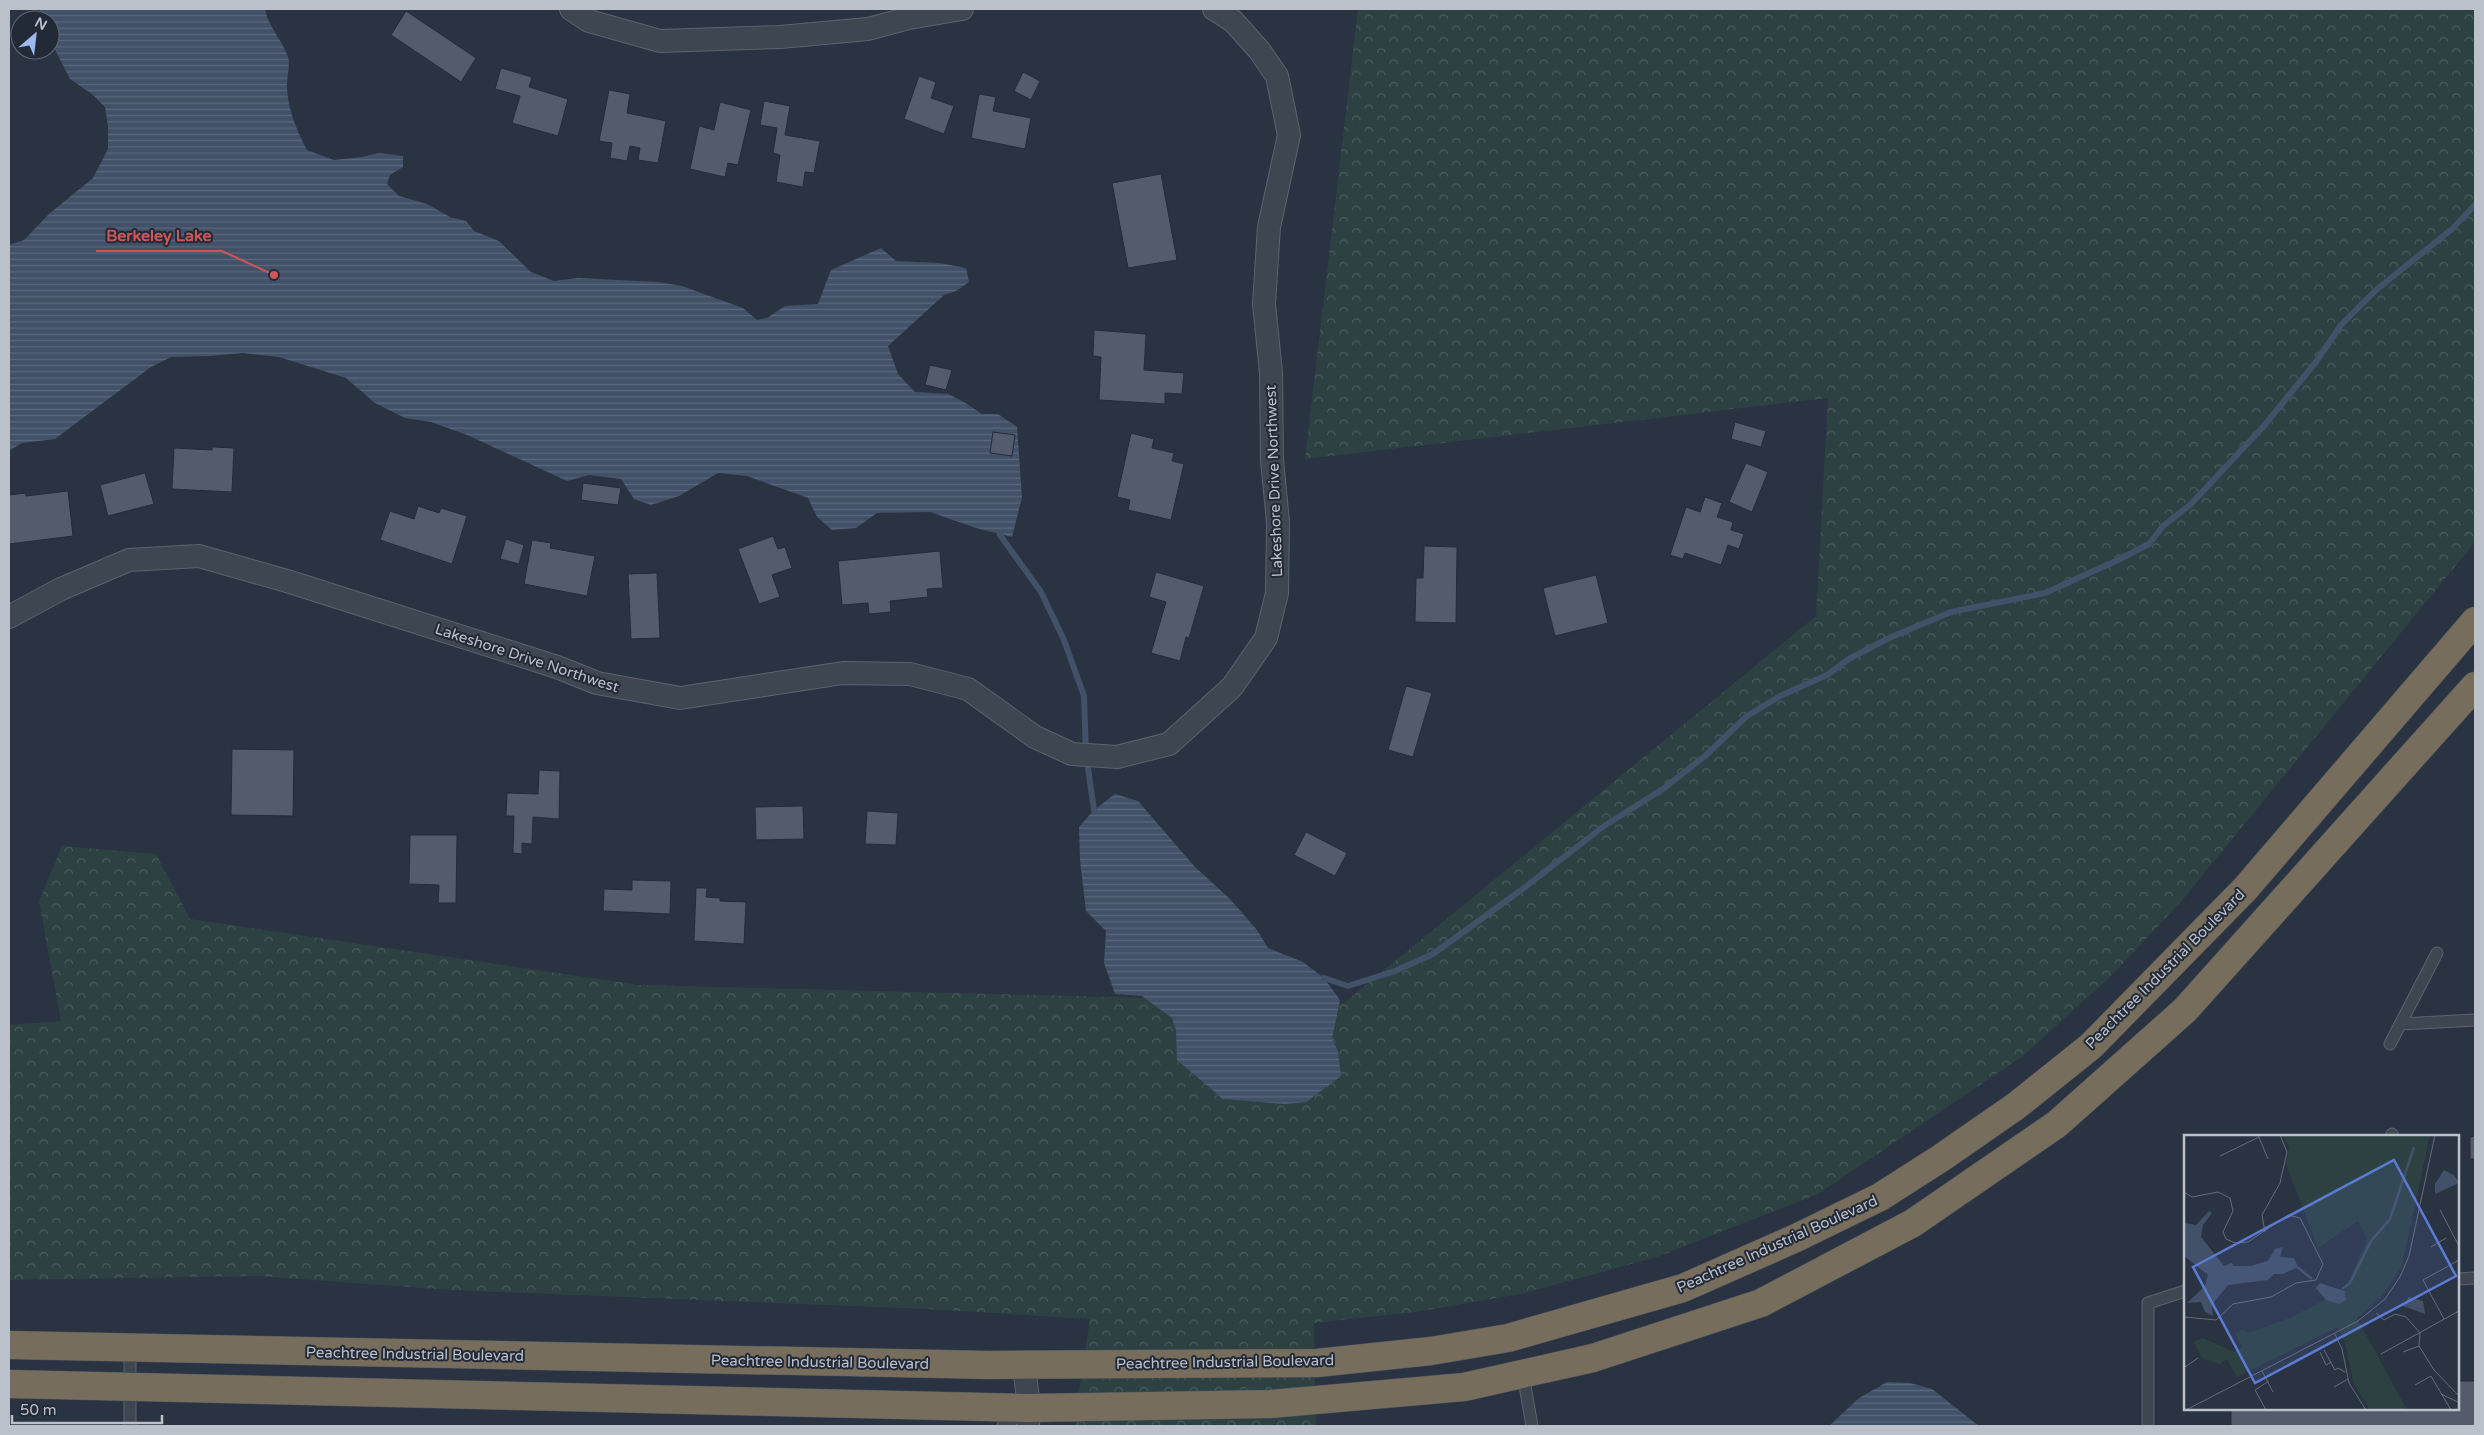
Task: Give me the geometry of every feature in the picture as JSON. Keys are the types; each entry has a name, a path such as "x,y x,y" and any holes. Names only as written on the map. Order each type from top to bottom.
{"highway":[{"name":"Peachtree Industrial Boulevard","path":"9,1345 1024,1365 1316,1363 1431,1351 1508,1338 1683,1288 1796,1238 1880,1197 1941,1158 2016,1106 2098,1040 2245,889 2475,621"},
{"path":"9,1384 773,1404 956,1405 1028,1417 1270,1404 1464,1387 1593,1358 1761,1303 1914,1223 2058,1124 2185,1010 2475,686"}],"street":[{"path":"571,9 589,21 660,41 780,37 872,19 909,18 962,9"},
{"name":"Lakeshore Drive Northwest","path":"9,617 61,589 129,560 199,556 287,581 557,667 597,683 632,690 680,698 843,673 910,674 968,689 1035,737 1072,754 1117,757 1169,744 1232,687 1266,638 1277,593 1278,522 1272,460 1271,373 1264,304 1269,227 1290,134 1277,76 1259,50 1233,21 1214,9"},
{"path":"1024,1365 1028,1417"}],"lane":[{"path":"2390,1044 2438,953"},
{"path":"2401,1024 2475,1020"},
{"path":"2459,1279 2475,1278"},
{"path":"2148,1426 2148,1303 2184,1291"},
{"path":"130,1348 130,1426"},
{"path":"1524,1374 1532,1426"},
{"path":"1003,1426 1028,1417"}],"green space":[{"path":"1358,9 2475,9 2475,542 2179,904 2109,978 2023,1056 1818,1194 1657,1257 1520,1294 1416,1312 1314,1323 1316,1426 1074,1426 1090,1319 929,1309 450,1290 258,1276 9,1280 9,1025 61,1021 39,901 62,846 156,854 190,919 640,985 1344,1003 1816,616 1828,398 1305,459"}],"water":[{"path":"265,9 269,22 288,57 287,84 289,104 307,150 334,160 379,153 403,156 403,167 390,175 387,184 399,196 427,204 450,217 466,221 474,231 499,241 531,272 554,281 578,278 658,282 682,286 743,308 757,320 767,318 785,306 818,304 831,270 881,248 896,261 939,263 966,268 969,282 956,291 944,295 888,346 898,374 915,392 948,394 982,414 998,414 1017,427 1022,497 1012,537 976,528 930,512 877,513 856,528 832,530 817,517 808,498 747,476 718,473 679,496 651,505 634,499 621,479 589,475 567,481 467,435 431,422 405,418 375,403 346,378 279,357 243,353 171,357 151,367 55,439 22,443 9,451 9,245 24,240 49,214 93,178 108,149 108,127 105,107 92,94 70,79 60,60 60,10 40,10"},
{"path":"1115,794 1138,801 1195,867 1230,899 1257,930 1268,948 1303,962 1324,978 1340,1000 1332,1039 1338,1051 1341,1076 1306,1102 1285,1104 1223,1099 1177,1060 1176,1030 1172,1018 1142,996 1115,994 1104,963 1106,931 1086,911 1080,860 1079,827 1094,810"},
{"path":"1887,1382 1910,1383 1932,1389 1979,1426 1829,1426 1859,1398"}],"building":[{"path":"406,11 476,58 461,82 391,35"},
{"path":"501,68 532,77 529,87 568,99 558,136 512,123 520,96 495,89"},
{"path":"1023,72 1040,81 1031,100 1014,91"},
{"path":"919,76 936,82 931,98 954,106 944,134 904,119"},
{"path":"609,90 630,94 627,113 666,121 658,163 638,160 640,148 630,146 627,161 610,158 612,143 599,141"},
{"path":"979,94 996,97 993,111 1031,118 1025,149 971,138"},
{"path":"764,101 790,106 785,135 820,141 814,173 805,172 803,187 776,182 780,155 773,153 777,128 760,125"},
{"path":"720,102 751,110 738,165 728,163 725,177 690,169 699,126 714,130"},
{"path":"1161,174 1177,260 1128,268 1112,183"},
{"path":"1094,330 1146,334 1144,370 1184,373 1182,394 1165,393 1165,404 1099,400 1101,357 1093,356"},
{"path":"930,365 952,370 946,390 925,385"},
{"path":"1735,422 1766,431 1761,447 1731,439"},
{"path":"993,432 1015,435 1012,456 990,453"},
{"path":"1131,433 1154,439 1152,448 1174,453 1172,461 1184,464 1171,520 1128,510 1130,500 1117,497"},
{"path":"212,447 234,448 232,492 172,489 174,448 212,450"},
{"path":"1746,463 1768,472 1752,512 1729,502"},
{"path":"145,473 154,504 108,516 100,485"},
{"path":"583,483 621,488 618,505 581,500"},
{"path":"68,491 73,536 9,544 9,495 26,493 26,496"},
{"path":"1705,497 1722,503 1717,517 1733,522 1731,530 1744,534 1739,549 1728,545 1721,565 1685,553 1683,559 1670,555 1686,507 1700,512"},
{"path":"418,506 439,513 441,508 467,516 452,564 380,540 390,511 414,519"},
{"path":"773,536 778,549 785,547 792,568 772,575 780,597 759,604 738,549"},
{"path":"506,539 524,545 519,564 500,559"},
{"path":"532,540 551,543 550,548 595,556 587,596 524,584"},
{"path":"1424,546 1457,547 1456,623 1415,622 1416,578 1423,578"},
{"path":"940,551 943,588 927,589 928,597 890,601 891,612 869,614 868,603 842,605 838,561"},
{"path":"1156,572 1204,586 1189,638 1186,637 1180,661 1151,653 1166,602 1149,597"},
{"path":"657,573 660,638 631,639 628,574"},
{"path":"1596,575 1608,623 1555,636 1543,588"},
{"path":"1406,686 1432,693 1413,757 1388,750"},
{"path":"232,749 294,750 293,816 231,815"},
{"path":"539,770 560,771 559,819 533,817 532,844 522,843 522,854 513,853 514,816 506,816 507,793 538,794"},
{"path":"803,806 804,839 756,840 755,807"},
{"path":"867,811 898,813 896,845 865,844"},
{"path":"1306,832 1347,853 1335,876 1294,855"},
{"path":"410,835 457,835 456,903 438,903 439,885 409,884"},
{"path":"632,880 671,881 670,914 603,911 604,889 632,890"},
{"path":"696,888 707,888 706,897 720,898 720,901 746,902 744,944 694,941"},
{"path":"2475,1136 2475,1159 2470,1159 2470,1137"},
{"path":"2459,1381 2475,1381 2475,1426 2231,1426 2231,1410 2459,1410"}],"waterway":[{"path":"1324,978 1348,986 1395,971 1433,954 1524,888 1604,826 1663,789 1705,756 1747,716 1780,696 1827,675 1849,659 1889,638 1951,612 2045,593 2149,544 2163,526 2191,504 2263,427 2316,362 2341,325 2376,290 2452,229 2475,205"},
{"path":"1000,535 1041,592 1064,640 1084,696 1086,754 1094,810"}],"place":[{"name":"Berkeley Lake","path":"274,275"}]}
